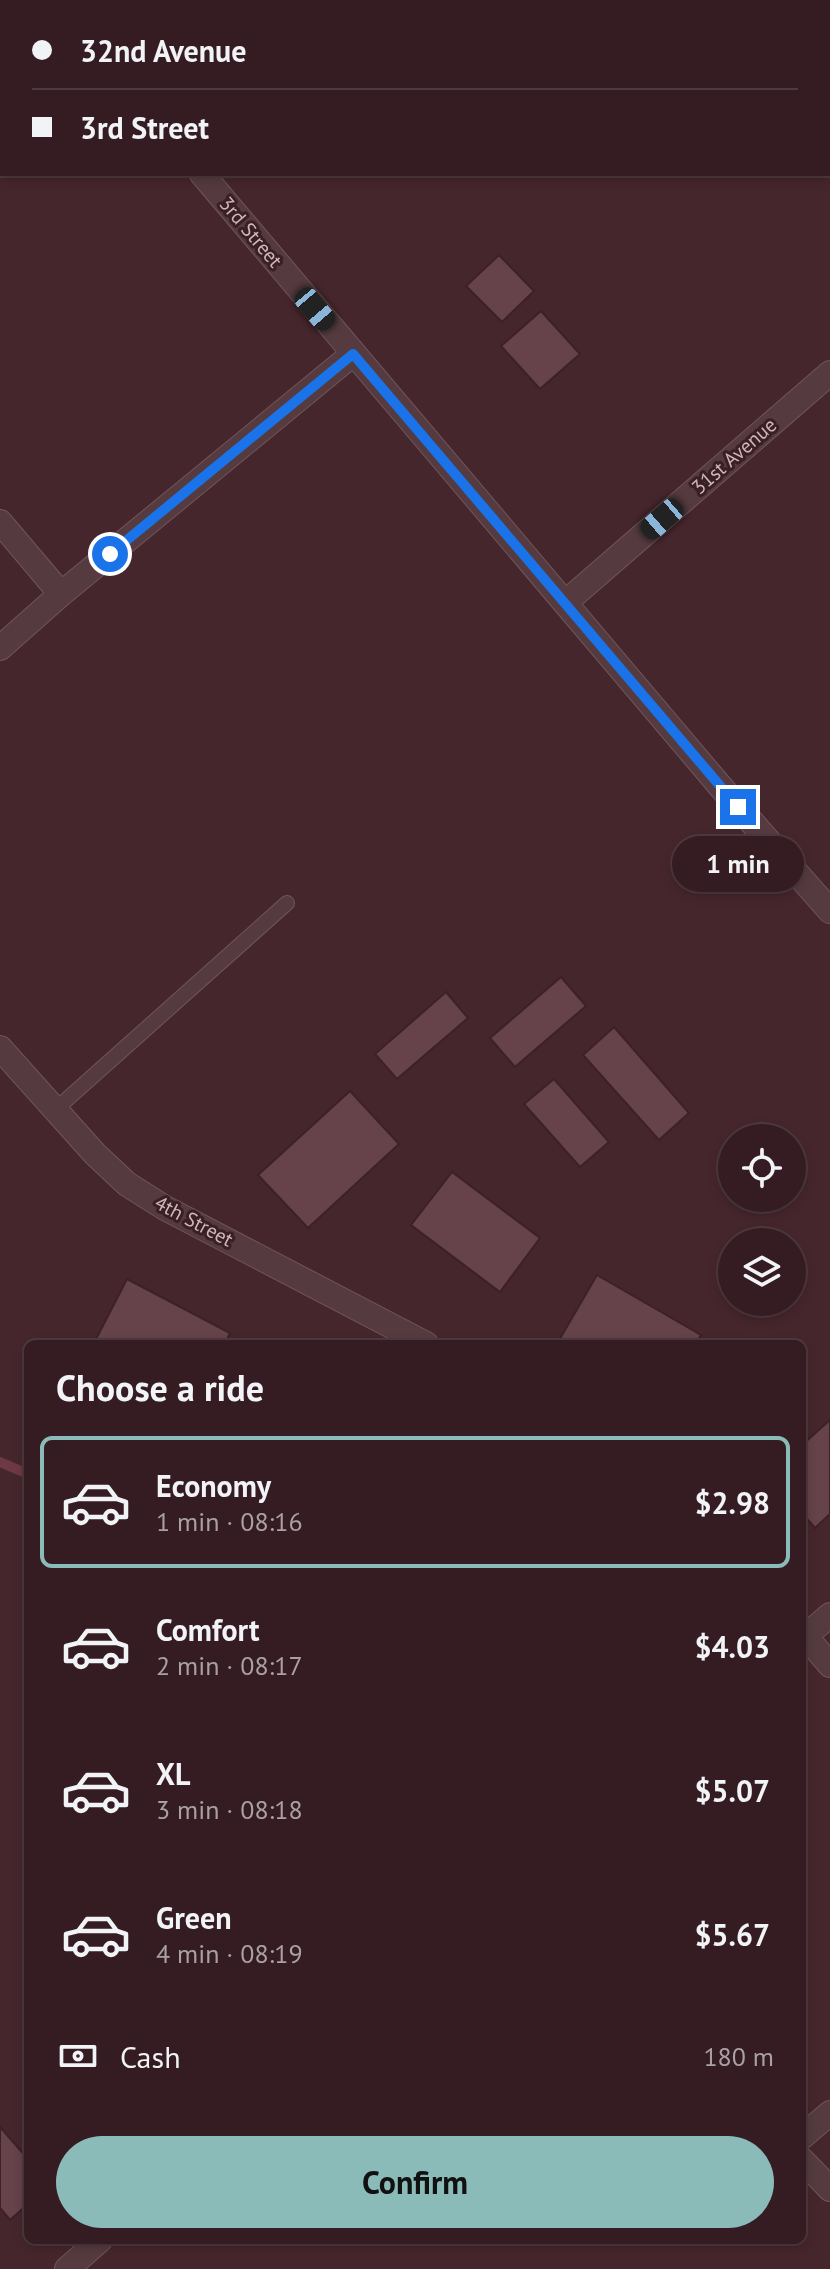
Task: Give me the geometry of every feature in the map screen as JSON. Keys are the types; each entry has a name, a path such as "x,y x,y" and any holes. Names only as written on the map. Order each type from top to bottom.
{"street":[{"name":"3rd Street","path":"204,176 720,786 830,911"},
{"path":"0,648 61,594 353,354"},
{"name":"31st Avenue","path":"566,602 830,373"},
{"path":"0,522 61,594"},
{"name":"4th Street","path":"0,1048 95,1154 127,1184 165,1208 418,1340"},
{"path":"806,1633 830,1615"},
{"path":"806,1638 830,1665"},
{"path":"806,2134 830,2113"},
{"path":"806,2164 830,2189"},
{"path":"67,2269 95,2244"}],"lane":[{"path":"55,1110 287,903"}],"building":[{"path":"499,255 534,291 502,322 466,286"},
{"path":"541,311 580,354 540,389 501,346"},
{"path":"561,977 586,1006 515,1067 490,1038"},
{"path":"446,992 468,1018 397,1079 375,1054"},
{"path":"614,1027 689,1113 659,1140 583,1055"},
{"path":"554,1079 609,1142 580,1167 524,1104"},
{"path":"350,1091 399,1144 308,1228 258,1175"},
{"path":"452,1172 540,1238 500,1292 411,1225"},
{"path":"597,1275 701,1335 698,1340 559,1340"},
{"path":"127,1279 230,1333 227,1340 96,1340"},
{"path":"830,1420 830,1514 815,1528 806,1518 806,1441"},
{"path":"0,2127 24,2154 24,2208 10,2220 0,2208"}],"waterway":[{"path":"0,1462 24,1472"}],"route":[{"path":"110,554 353,354 738,807"}]}
